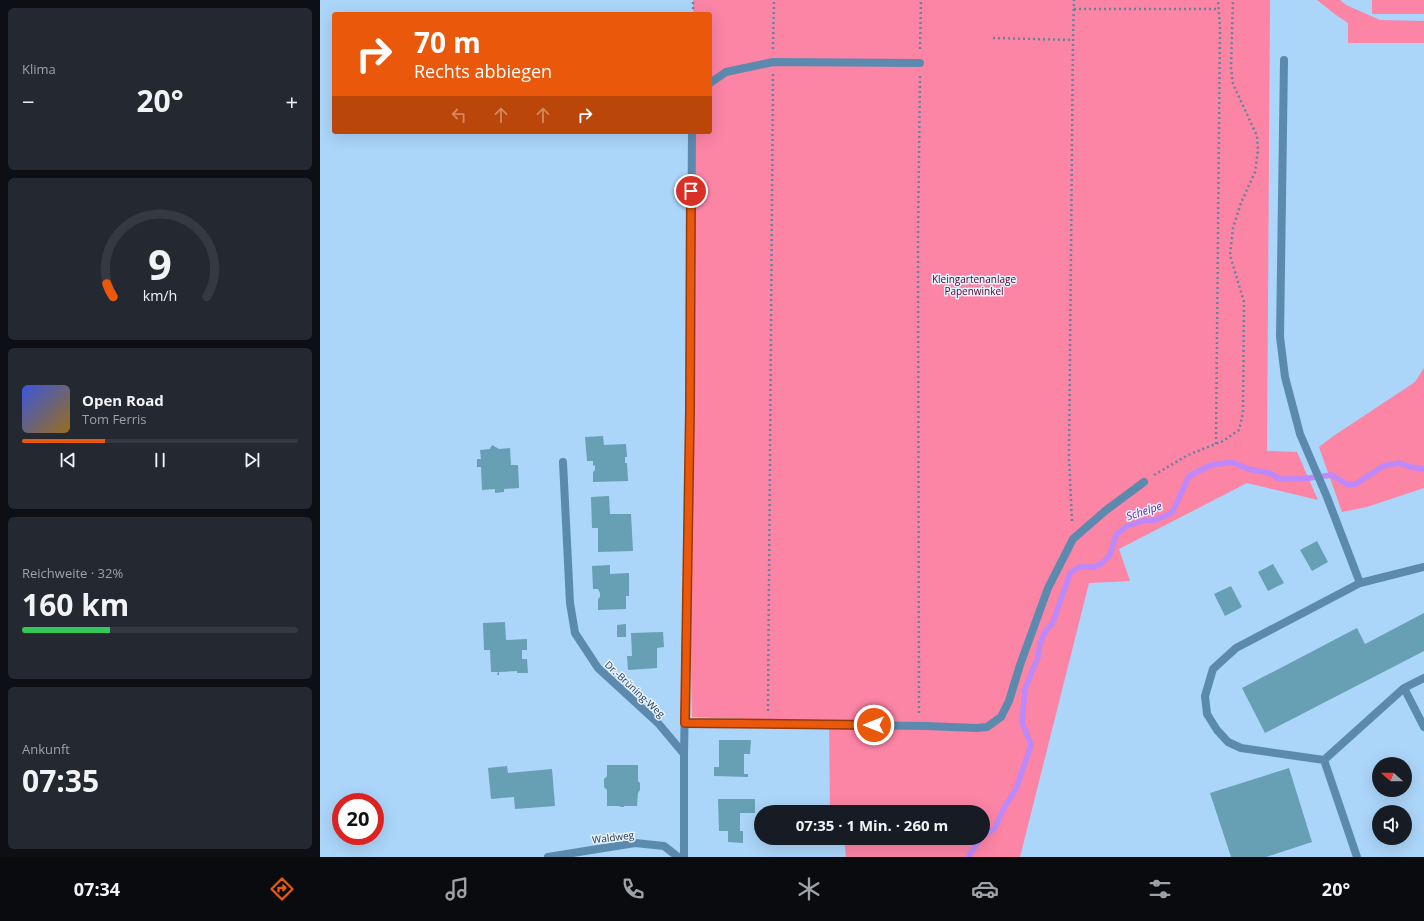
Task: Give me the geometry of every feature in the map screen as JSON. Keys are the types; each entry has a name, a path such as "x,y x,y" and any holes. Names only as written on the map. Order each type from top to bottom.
{"street":[{"path":"1284,60 1280,338 1285,377 1300,434 1327,497 1360,583"},
{"path":"712,82 726,72 773,62 920,63"},
{"path":"684,857 692,134"},
{"name":"Dr.-Brüning-Weg","path":"563,462 570,603 575,633 598,668 658,723 684,754"},
{"path":"685,723 987,727 1001,717 1009,701 1020,665 1048,588 1073,539 1105,511 1144,482"},
{"path":"1324,760 1241,748 1228,742 1216,730 1207,714 1205,696 1213,669 1236,648 1360,583 1424,567"},
{"path":"1324,760 1404,688 1424,678"},
{"path":"1404,688 1424,728"},
{"path":"1324,760 1356,857"},
{"name":"Waldweg","path":"548,857 635,843 664,846 678,857"}],"path":[{"path":"693,0 693,12"},
{"path":"768,724 774,0"},
{"path":"919,726 918,237 921,0"},
{"path":"1073,539 1070,450 1074,0"},
{"path":"1216,444 1220,36 1218,0"},
{"path":"1144,482 1188,455 1223,441 1239,430 1243,413 1244,302 1230,255 1233,228 1241,203 1255,172 1258,150 1257,136 1233,84 1231,68 1233,0"},
{"path":"1074,9 1218,9"},
{"path":"993,38 1073,40"}],"green space":[{"name":"Kleingartenanlage Papenwinkel","path":"693,0 1270,0 1267,451 1297,452 1318,500 1247,483 1119,549 1130,581 1089,583 1020,857 846,857 845,845 990,845 990,805 830,805 829,722 692,717 686,425 692,134 712,134 712,12 693,12"},
{"path":"1317,0 1340,0 1346,5 1380,20 1424,21 1424,43 1348,43 1348,23"},
{"path":"1372,0 1424,0 1424,14 1372,14"},
{"path":"1424,368 1424,488 1367,507 1342,512 1319,447 1415,382"}],"building":[{"path":"603,436 604,445 626,444 627,457 625,457 625,463 627,463 628,481 593,482 595,465 593,466 593,461 587,461 585,437"},
{"path":"492,445 499,449 510,448 511,465 518,465 519,488 504,489 504,492 495,493 495,489 482,490 481,467 477,467 477,459 481,459 480,450 490,449"},
{"path":"609,496 610,514 631,514 633,551 598,552 598,528 592,528 591,497"},
{"path":"1317,541 1328,562 1312,571 1300,550"},
{"path":"1273,564 1284,583 1268,591 1258,572"},
{"path":"610,565 610,574 629,573 629,596 626,596 626,609 598,610 598,599 600,597 600,593 598,589 593,589 592,566"},
{"path":"1231,586 1242,607 1225,616 1214,594"},
{"path":"1424,613 1424,651 1265,733 1242,688 1357,628 1365,644"},
{"path":"505,622 506,640 527,639 527,650 522,650 522,659 527,659 528,673 517,673 517,671 499,672 499,675 497,675 498,672 491,672 490,650 484,650 483,623"},
{"path":"626,624 626,637 617,637 617,625"},
{"path":"663,632 664,647 657,648 657,668 628,670 627,656 632,656 631,633"},
{"path":"719,740 751,740 750,754 744,754 744,774 748,774 748,777 714,776 714,767 719,767"},
{"path":"607,765 638,765 638,781 640,783 640,790 638,793 637,806 607,806 607,790 604,787 604,779 607,776"},
{"path":"507,766 508,773 552,769 555,806 515,809 514,797 491,799 488,768"},
{"path":"1289,768 1312,842 1266,857 1231,857 1210,793"},
{"path":"718,799 755,799 754,813 740,813 740,831 743,831 743,843 728,842 728,831 719,831"}],"waterway":[{"name":"Schelpe","path":"990,831 995,828 1004,808 1016,789 1031,745 1022,722 1025,689 1038,657 1040,644 1045,632 1053,622 1070,573 1079,567 1094,567 1101,564 1110,555 1116,535 1127,526 1143,521 1155,520 1172,513 1189,476 1211,465 1232,462 1248,469 1270,473 1279,479 1301,479 1332,475 1348,485 1356,484 1383,466 1399,463 1410,467 1424,469"},
{"name":"Schelpe","path":"968,857 976,845"}],"route":[{"path":"691,191 690,410 685,723 874,725"}]}
